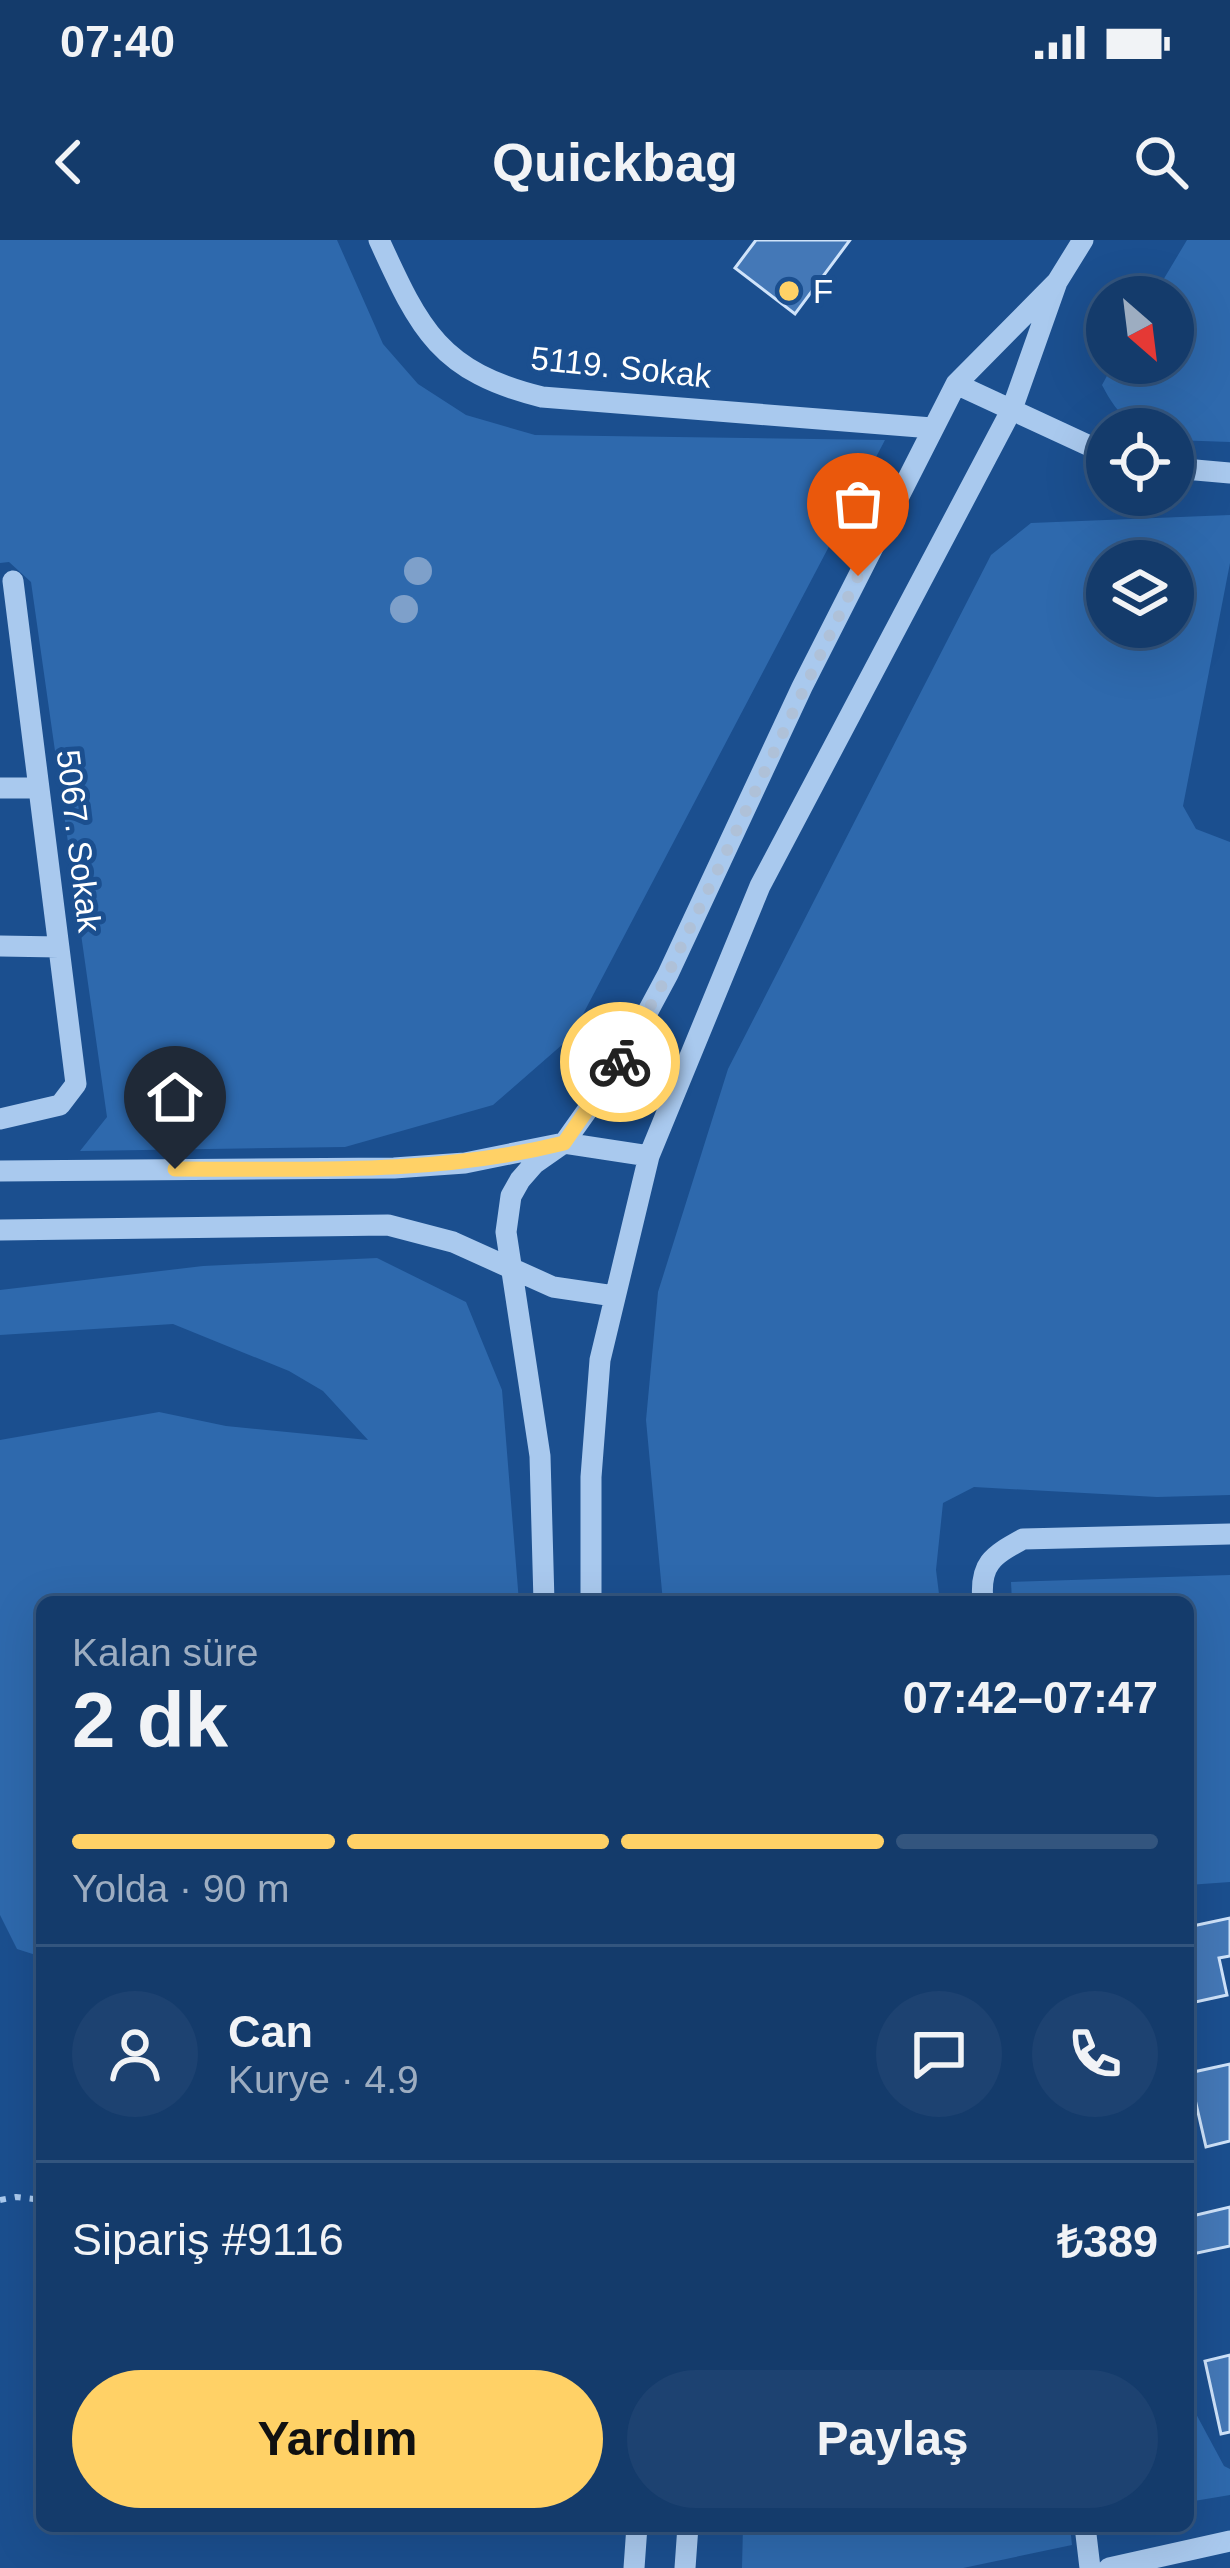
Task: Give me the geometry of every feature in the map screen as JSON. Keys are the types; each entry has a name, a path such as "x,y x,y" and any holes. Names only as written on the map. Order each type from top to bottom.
{"street":[{"name":"5119. Sokak","path":"379,240 430,338 464,368 502,388 542,397 932,428"},
{"path":"592,1596 591,1478 598,1382 649,1156 760,886 1012,409 1057,282 1083,240"},
{"path":"544,1596 540,1456 506,1232 512,1196 533,1164 564,1143 618,1066 668,974 802,687 956,384 1057,282"},
{"path":"956,384 1086,444"},
{"path":"1194,470 1230,473"},
{"name":"5067. Sokak","path":"0,1119 21,1118 60,1105 76,1084 13,580"},
{"path":"0,788 39,788"},
{"path":"0,946 59,947"},
{"path":"0,1171 394,1168 465,1163 564,1143 649,1156"},
{"path":"0,1230 388,1225 439,1237 553,1287 614,1296"},
{"path":"982,1596 981,1580 994,1555 1023,1539 1230,1534"},
{"path":"634,2568 637,2532"},
{"path":"686,2568 688,2532"},
{"path":"1085,2532 1090,2568"},
{"path":"1108,2568 1230,2540"}],"path":[{"path":"0,2200 36,2199"}],"shaded area":[{"path":"0,240 337,240 383,344 418,384 466,415 535,435 885,440 571,1037 493,1105 345,1147 80,1151 107,1117 31,582 9,562 0,563"},
{"path":"1187,240 1230,240 1230,442 1194,441 1194,408 1116,408 1102,385 1194,384 1194,276 1166,276"},
{"path":"1230,515 1230,563 1183,806 1196,829 1230,842 1230,1495 1157,1497 974,1487 943,1503 936,1570 939,1596 662,1596 646,1420 658,1292 728,1069 991,555 1031,523"},
{"path":"377,1258 466,1302 502,1390 519,1596 36,1596 36,1955 17,1949 0,1915 0,1440 159,1412 226,1426 368,1440 323,1391 289,1371 173,1324 0,1335 0,1290 203,1266"},
{"path":"1230,1575 1230,1882 1194,1885 1194,1596 1012,1596 1011,1582"},
{"path":"1194,2410 1230,2469 1230,2495 1194,2501"},
{"path":"743,2532 1071,2532 1072,2545 963,2568 742,2568"}],"building":[{"name":"F","path":"756,240 850,240 795,314 735,268"},
{"path":"1230,1918 1230,1956 1219,1958 1227,1995 1194,2002 1194,1926"},
{"path":"1230,2064 1230,2141 1206,2147 1194,2095 1194,2072"},
{"path":"1230,2207 1230,2246 1194,2254 1194,2216"},
{"path":"1230,2355 1230,2432 1221,2434 1205,2361"}],"way so far":[{"path":"620,1062 668,974 858,576"}],"place":[{"name":"F","path":"789,291"}],"route":[{"path":"175,1169 394,1168 465,1163 564,1143 620,1062"}]}
